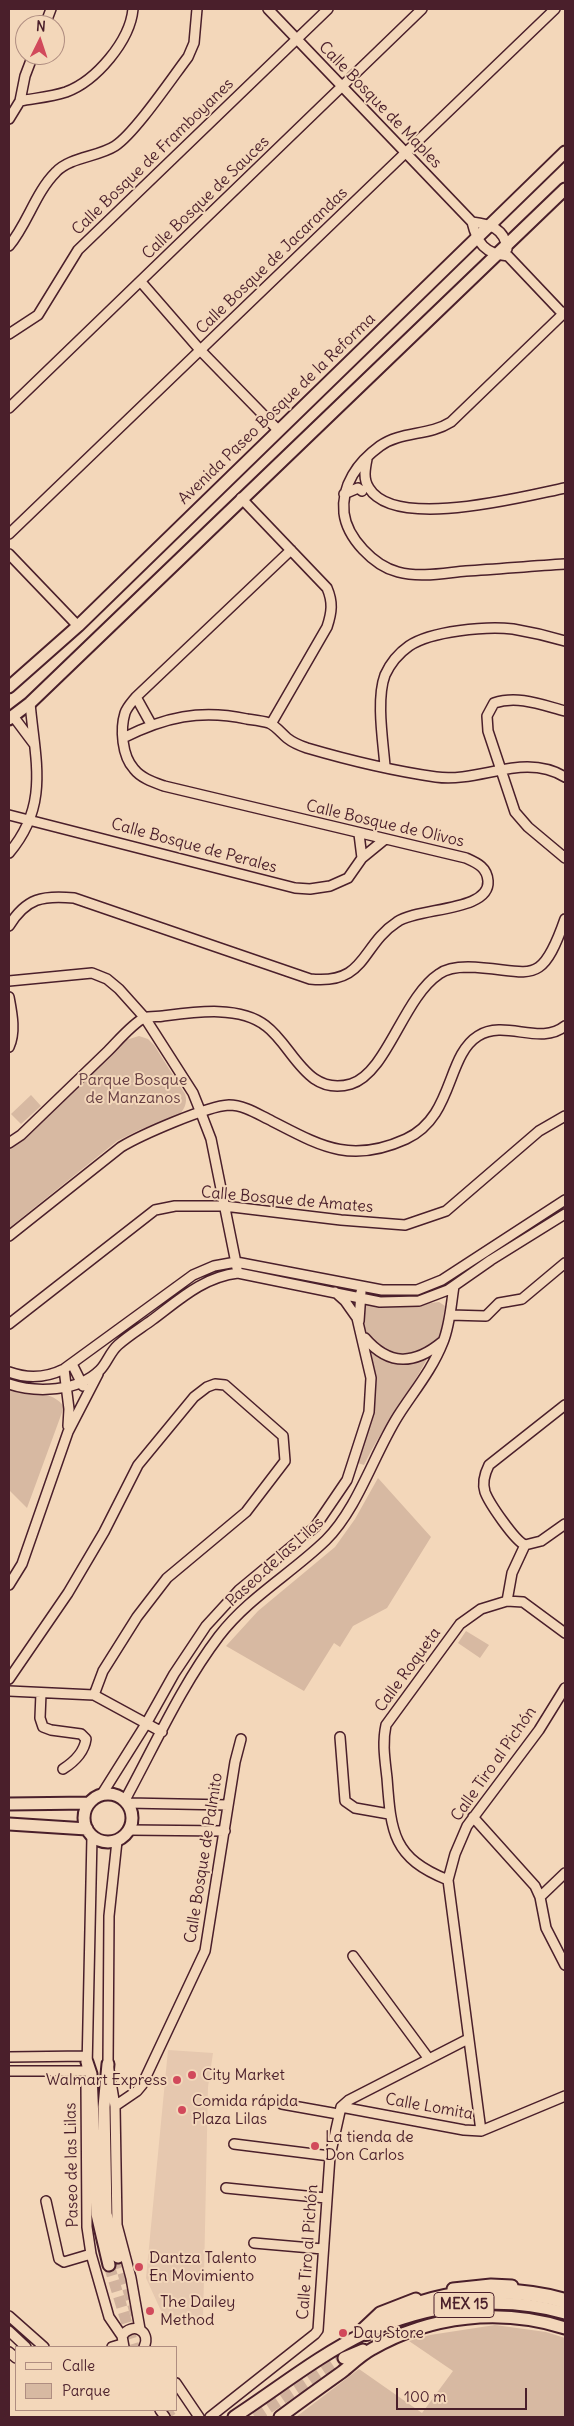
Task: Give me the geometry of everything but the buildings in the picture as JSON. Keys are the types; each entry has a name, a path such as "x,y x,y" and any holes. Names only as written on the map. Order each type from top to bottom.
{"highway":[{"path":"366,2333 380,2321 400,2310 444,2298 492,2291 534,2294 565,2301"}],"main road":[{"name":"Avenida Paseo Bosque de la Reforma","path":"9,687 78,626 565,152"},
{"path":"11,717 30,703 241,498 565,189"},
{"path":"9,1804 88,1803 102,1794 110,1793 127,1802 133,1816 130,1830 117,1841 100,1841 89,1833 9,1824"},
{"path":"88,1803 84,1816 89,1833"},
{"path":"87,2063 92,2074 97,2214 113,2261 106,2205 104,2107 108,2064"},
{"path":"348,2343 385,2310 442,2291 491,2285 539,2289 565,2294"},
{"name":"MEX 15","path":"234,2417 348,2343 366,2333 403,2319 452,2306 507,2303 545,2308 565,2313"},
{"name":"MEX 15","path":"280,2417 373,2348 422,2328 470,2317 518,2318 565,2328"},
{"path":"344,2358 373,2348"}],"street":[{"path":"20,101 68,91 93,75 112,56 126,34 133,9"},
{"path":"9,246 47,181 58,170 117,145 129,132 188,57 194,43 197,9"},
{"name":"Calle Bosque de Maples","path":"268,9 472,222"},
{"name":"Calle Bosque de Framboyanes","path":"9,334 38,315 78,250 328,9"},
{"name":"Calle Bosque de Sauces","path":"9,408 422,9"},
{"name":"Calle Bosque de Jacarandas","path":"9,534 555,9"},
{"path":"9,119 20,101 29,65"},
{"path":"508,256 496,255 481,245 476,238 472,222 490,224 498,229 507,244 508,256 564,313 452,422 434,430 392,439 378,447 352,474 344,494 344,515 360,544 379,564 398,572 426,575 565,564"},
{"path":"140,282 201,351 279,431"},
{"path":"367,458 365,479 372,492 387,502 419,509 458,508 565,488"},
{"path":"344,494 358,488 362,491"},
{"path":"241,498 327,588 332,600 331,614 327,627 271,724"},
{"name":"Calle Bosque de Olivos","path":"9,926 17,912 34,900 53,896 74,898 310,979 328,981 342,977 354,970 386,930 399,920 416,914 471,903 484,896 488,886 488,874 480,864 466,858 384,840 164,786 146,779 134,769 126,753 122,724 126,711 136,697 291,550"},
{"path":"9,554 78,626"},
{"path":"384,766 382,702 385,676 394,660 409,646 429,637 476,630 511,629 565,641"},
{"path":"136,697 151,724"},
{"path":"565,711 520,700 505,700 494,704 488,716 488,731 503,769 515,812 528,827 565,858"},
{"path":"9,853 22,836 30,820 38,791 30,703"},
{"path":"123,738 151,724 179,717 208,714 234,716 271,724 288,738 305,747 417,774 457,778 528,766 545,768 565,777"},
{"path":"11,717 34,744"},
{"name":"Calle Bosque de Perales","path":"9,815 295,888 310,889 330,886 348,878 362,858 384,840"},
{"path":"359,834 362,858"},
{"path":"9,1143 21,1135 144,1018 193,1012 214,1012 255,1019 277,1036 301,1068 314,1079 332,1085 351,1084 364,1077 375,1065 414,998 426,982 442,972 458,967 520,972 541,967 550,958 565,919"},
{"path":"9,981 92,973 107,979 119,989 144,1018 193,1094 211,1139 238,1273"},
{"path":"9,997 13,1025 12,1041 9,1047"},
{"path":"9,1236 120,1147 142,1136 217,1107 238,1106 244,1108 319,1145 337,1150 351,1152 380,1148 408,1138 428,1123 443,1101 466,1048 478,1036 494,1030 539,1035 557,1033 565,1026"},
{"name":"Calle Bosque de Amates","path":"9,1324 155,1210 175,1206 224,1206 350,1221 405,1225 446,1211 539,1131 565,1116"},
{"path":"9,1372 31,1377 51,1374 68,1366 193,1275 214,1266 236,1262 399,1292 431,1286 565,1200"},
{"path":"9,1585 22,1564 68,1432 99,1370 120,1343 199,1284 218,1277 238,1273 380,1302 409,1302 429,1298 454,1286 491,1260 565,1214"},
{"path":"450,1316 486,1316 499,1304 522,1300 565,1263"},
{"name":"Paseo de las Lilas","path":"359,1324 361,1286"},
{"name":"Paseo de las Lilas","path":"127,1802 162,1732 203,1659 229,1624 250,1602 307,1556 336,1528 398,1416 423,1382 444,1341 454,1286"},
{"name":"Paseo de las Lilas","path":"102,1794 146,1724 184,1658 217,1613 239,1590 315,1527 342,1488 364,1429 371,1401 371,1378 359,1324 350,1307 333,1291"},
{"path":"363,1336 380,1353 401,1360 422,1356 444,1341"},
{"path":"68,1366 82,1381 84,1392 81,1406"},
{"path":"68,1366 68,1432"},
{"path":"9,1384 40,1390 67,1386 82,1381 99,1370"},
{"path":"9,1679 68,1593 104,1532 138,1465 194,1397 206,1387 215,1384 225,1384 283,1436 285,1461 246,1512 167,1578 132,1624 104,1671 94,1695"},
{"path":"565,1405 489,1464 483,1481 485,1492 516,1540 525,1545 541,1542 565,1524"},
{"path":"525,1545 515,1564 507,1602 524,1602 565,1633"},
{"name":"Calle Roqueta","path":"448,1880 426,1871 408,1855 396,1840 389,1814 384,1738 386,1725 460,1624 482,1609 507,1602"},
{"name":"Calle Tiro al Pichón","path":"481,2131 448,1880 461,1838 473,1817 539,1730 565,1688"},
{"path":"9,1692 94,1695 162,1732"},
{"path":"40,1693 40,1718 43,1726 51,1730 81,1734 86,1739 85,1746 75,1761 63,1769"},
{"path":"340,1737 344,1801 355,1808 389,1814"},
{"name":"Calle Bosque de Palmito","path":"115,2106 137,2091 142,2085 205,1951 240,1739"},
{"path":"127,1802 228,1805"},
{"path":"473,1817 535,1886 540,1897 546,1928 565,1965"},
{"path":"130,1830 225,1831"},
{"name":"Paseo de las Lilas","path":"89,1833 86,2204 91,2254 109,2317 123,2342"},
{"path":"117,1841 109,1916 108,2064 115,2106 117,2226 131,2278 140,2329 147,2345"},
{"path":"540,1897 565,1872"},
{"path":"353,1956 429,2059"},
{"path":"339,2110 349,2100 468,2039"},
{"path":"9,2057 87,2063"},
{"path":"9,2071 87,2063"},
{"name":"Calle Lomita","path":"282,2104 339,2110 481,2131 565,2096"},
{"name":"Calle Tiro al Pichón","path":"210,2417 318,2330 330,2156 339,2110"},
{"path":"234,2144 330,2156"},
{"path":"226,2188 326,2198"},
{"path":"46,2201 59,2259 64,2262 91,2254"},
{"path":"254,2243 323,2249"},
{"path":"9,2316 43,2346"},
{"path":"123,2342 128,2329 140,2329"},
{"path":"9,2331 25,2346"},
{"path":"178,2386 199,2417"}],"shaded area":[{"path":"168,2050 213,2053 208,2087 203,2322 167,2324 146,2278"}],"green space":[{"name":"Parque Bosque de Manzanos","path":"139,1036 148,1039 154,1045 185,1094 186,1103 182,1111 178,1116 139,1130 117,1141 9,1228 9,1148 24,1139 126,1040"},
{"path":"31,1095 41,1106 21,1124 11,1114"},
{"path":"364,1302 379,1306 399,1307 439,1302 445,1306 440,1337 433,1343 416,1351 399,1354 390,1352 374,1342 366,1332 363,1325"},
{"path":"371,1353 385,1360 399,1363 413,1362 428,1357 364,1465 358,1463 373,1409 375,1382"},
{"path":"9,1388 47,1395 60,1402 64,1407 27,1508 9,1490"},
{"path":"378,1478 431,1537 387,1608 353,1626 340,1647 334,1643 304,1691 226,1646 258,1611 335,1547 355,1519"},
{"path":"466,1631 489,1645 480,1658 458,1643"},
{"path":"495,2325 546,2332 565,2338 565,2417 296,2417 359,2369 422,2413 453,2371 409,2341 430,2335"}],"tunnel":[{"path":"118,2257 136,2315"},
{"path":"109,2265 134,2346"},
{"path":"255,2417 344,2358"},
{"path":"167,2411 171,2417"}],"place":[{"name":"City Market","path":"192,2075"},
{"name":"Walmart Express","path":"177,2080"},
{"name":"Comida rápida Plaza Lilas","path":"182,2110"},
{"name":"La tienda de Don Carlos","path":"315,2146"},
{"name":"Dantza Talento En Movimiento","path":"139,2267"},
{"name":"The Dailey Method","path":"150,2311"},
{"name":"Day Store","path":"343,2333"}]}
